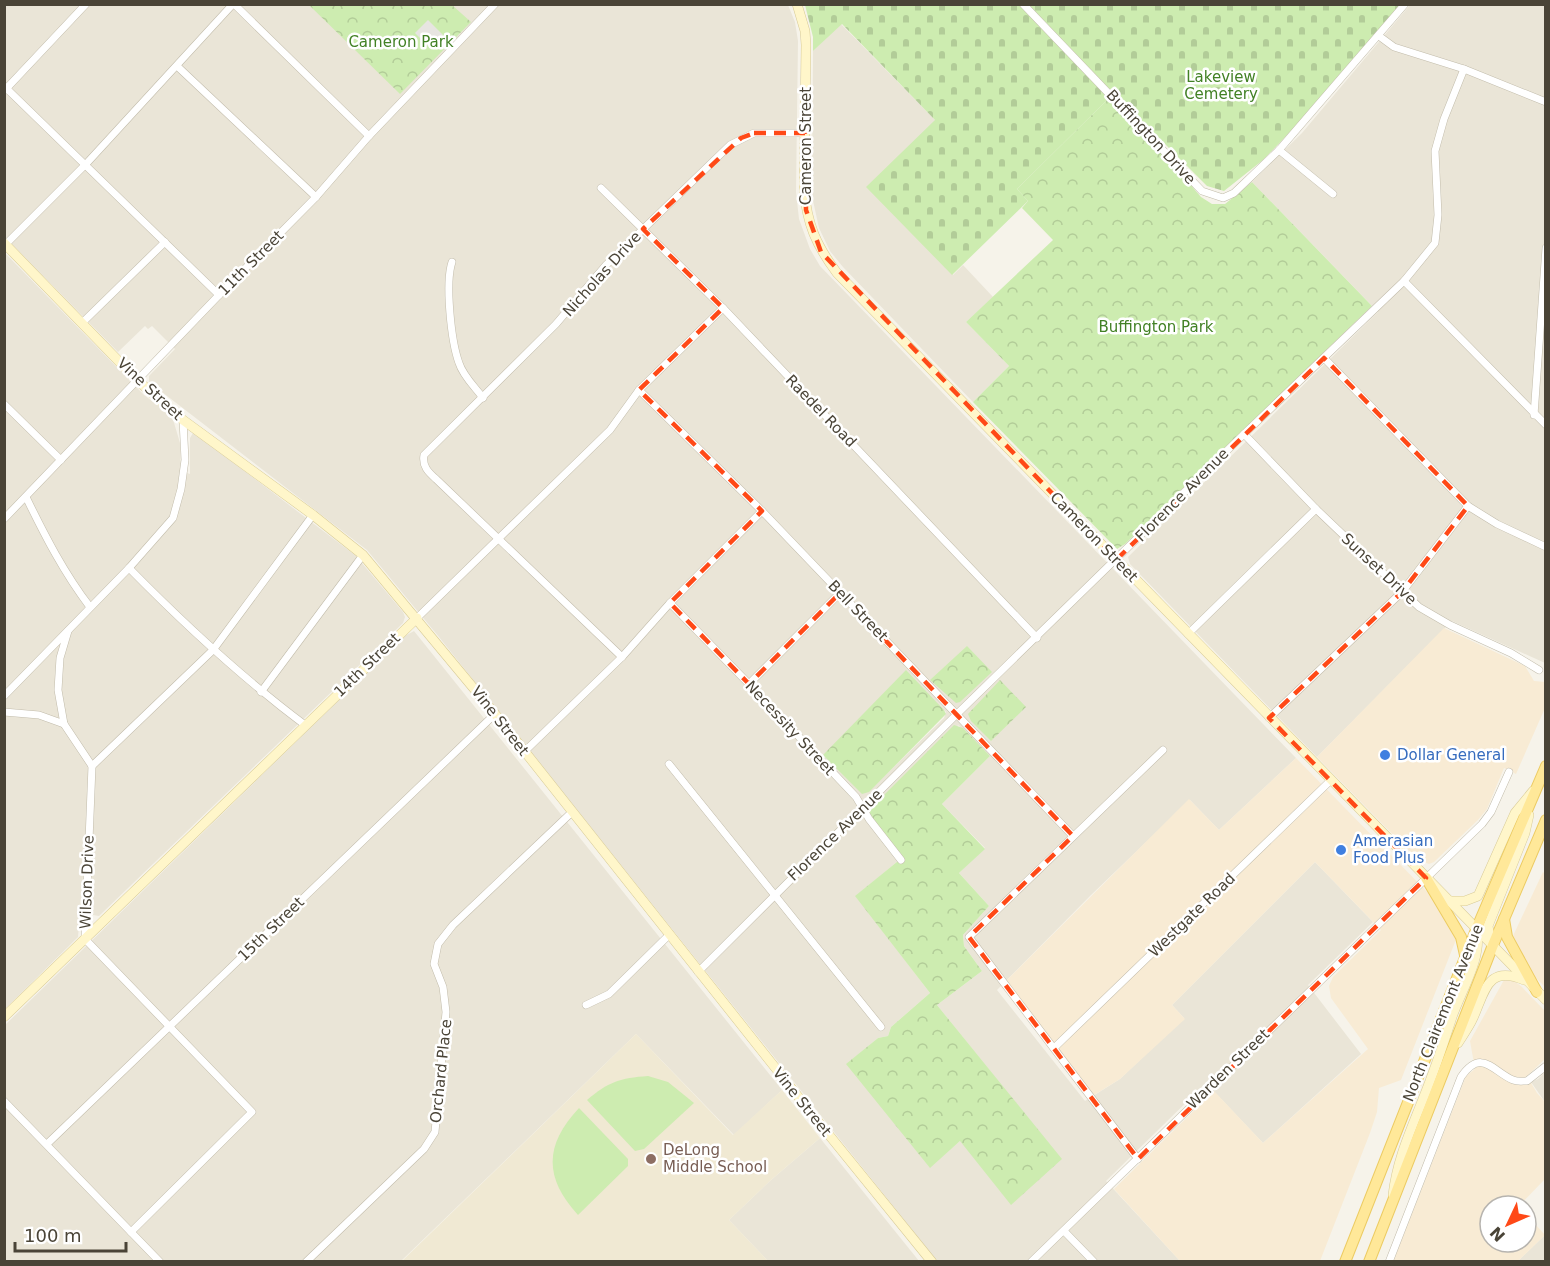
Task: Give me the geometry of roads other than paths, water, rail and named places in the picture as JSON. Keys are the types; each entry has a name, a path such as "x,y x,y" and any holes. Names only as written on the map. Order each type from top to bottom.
{"main road":[{"name":"Cameron Street","path":"797,4 805,32 806,45 806,210 810,228 821,252 837,273 1545,1000"},
{"name":"Vine Street","path":"5,244 137,380 183,420 313,515 363,555 495,714 571,813 932,1262"},
{"name":"14th Street","path":"4,1017 417,618"},
{"name":"North Clairemont Avenue","path":"1345,1262 1476,930 1545,766"},
{"path":"1448,901 1465,901 1478,896 1515,813 1538,785"},
{"path":"1492,945 1488,926 1525,833 1532,798"},
{"name":"North Clairemont Avenue","path":"1369,1262 1492,945 1545,820"},
{"path":"1426,879 1461,938 1466,957"},
{"path":"1504,918 1507,937 1537,992"},
{"path":"1392,1203 1396,1169 1477,953 1479,939 1476,930"},
{"path":"1448,1060 1473,1018 1489,982 1498,976 1505,975 1528,982"}],"street":[{"path":"86,4 5,88 219,295"},
{"path":"5,244 86,165 233,4 369,136"},
{"name":"11th Street","path":"4,519 316,197 369,136 495,4"},
{"name":"Buffington Drive","path":"1023,4 1202,191 1222,198 1234,193 1280,150 1406,4"},
{"path":"1379,36 1394,48 1464,69 1545,102"},
{"path":"177,66 316,197"},
{"name":"Florence Avenue","path":"698,972 957,714 1404,281 1435,243 1438,215 1436,151 1444,119 1464,69"},
{"name":"Nicholas Drive","path":"498,540 426,470 424,455 556,324 590,283 730,145 754,133 805,133"},
{"path":"1280,150 1334,194"},
{"name":"Raedel Road","path":"601,188 723,308 1037,638"},
{"path":"83,322 165,242"},
{"path":"1534,416 1545,248"},
{"path":"452,262 448,273 448,286 459,364 483,398"},
{"path":"1404,281 1545,425"},
{"name":"14th Street","path":"417,618 610,430 639,390 723,308"},
{"path":"1324,358 1468,506 1497,524 1545,547"},
{"name":"Bell Street","path":"639,390 762,511 1074,836"},
{"path":"4,404 61,460"},
{"path":"4,696 129,568 173,518 181,489 185,460 183,420"},
{"name":"Sunset Drive","path":"1244,435 1316,509 1419,607 1450,625 1511,653 1539,670"},
{"path":"26,497 71,582 90,607"},
{"path":"1269,718 1402,592 1468,506"},
{"path":"1188,634 1316,509"},
{"path":"524,752 622,657 670,603 762,511"},
{"path":"68,632 60,658 58,690 64,724 92,766 213,650 313,515"},
{"path":"498,540 622,657"},
{"path":"261,692 363,555"},
{"path":"129,568 213,650 261,692 305,725"},
{"path":"749,684 840,593"},
{"name":"Necessity Street","path":"670,603 856,797 901,860"},
{"path":"4,712 39,715 64,724"},
{"name":"15th Street","path":"47,1144 495,714"},
{"path":"1138,1158 969,937 1163,750"},
{"path":"669,764 881,1027"},
{"name":"Wilson Drive","path":"92,766 85,939 252,1112 131,1232"},
{"name":"Warden Street","path":"1031,1262 1482,824 1491,812 1509,772"},
{"name":"Westgate Road","path":"1054,1048 1330,781"},
{"name":"Orchard Place","path":"306,1262 423,1149 435,1132 446,1012 442,987 434,964 438,944 453,925 571,813"},
{"path":"586,1005 609,994 669,934"},
{"path":"1389,1262 1465,1071 1471,1066 1483,1063 1492,1065 1512,1080 1527,1081 1545,1066"},
{"path":"4,1101 160,1262"},
{"path":"1064,1231 1094,1262"}],"place":[{"name":"Dollar General","path":"1385,755"},
{"name":"Amerasian Food Plus","path":"1341,850"},
{"name":"DeLong Middle School","path":"651,1159"}],"park label":[{"name":"Cameron Park","path":"401,42"},
{"name":"Lakeview Cemetery","path":"1221,86"},
{"name":"Buffington Park","path":"1156,327"}]}
